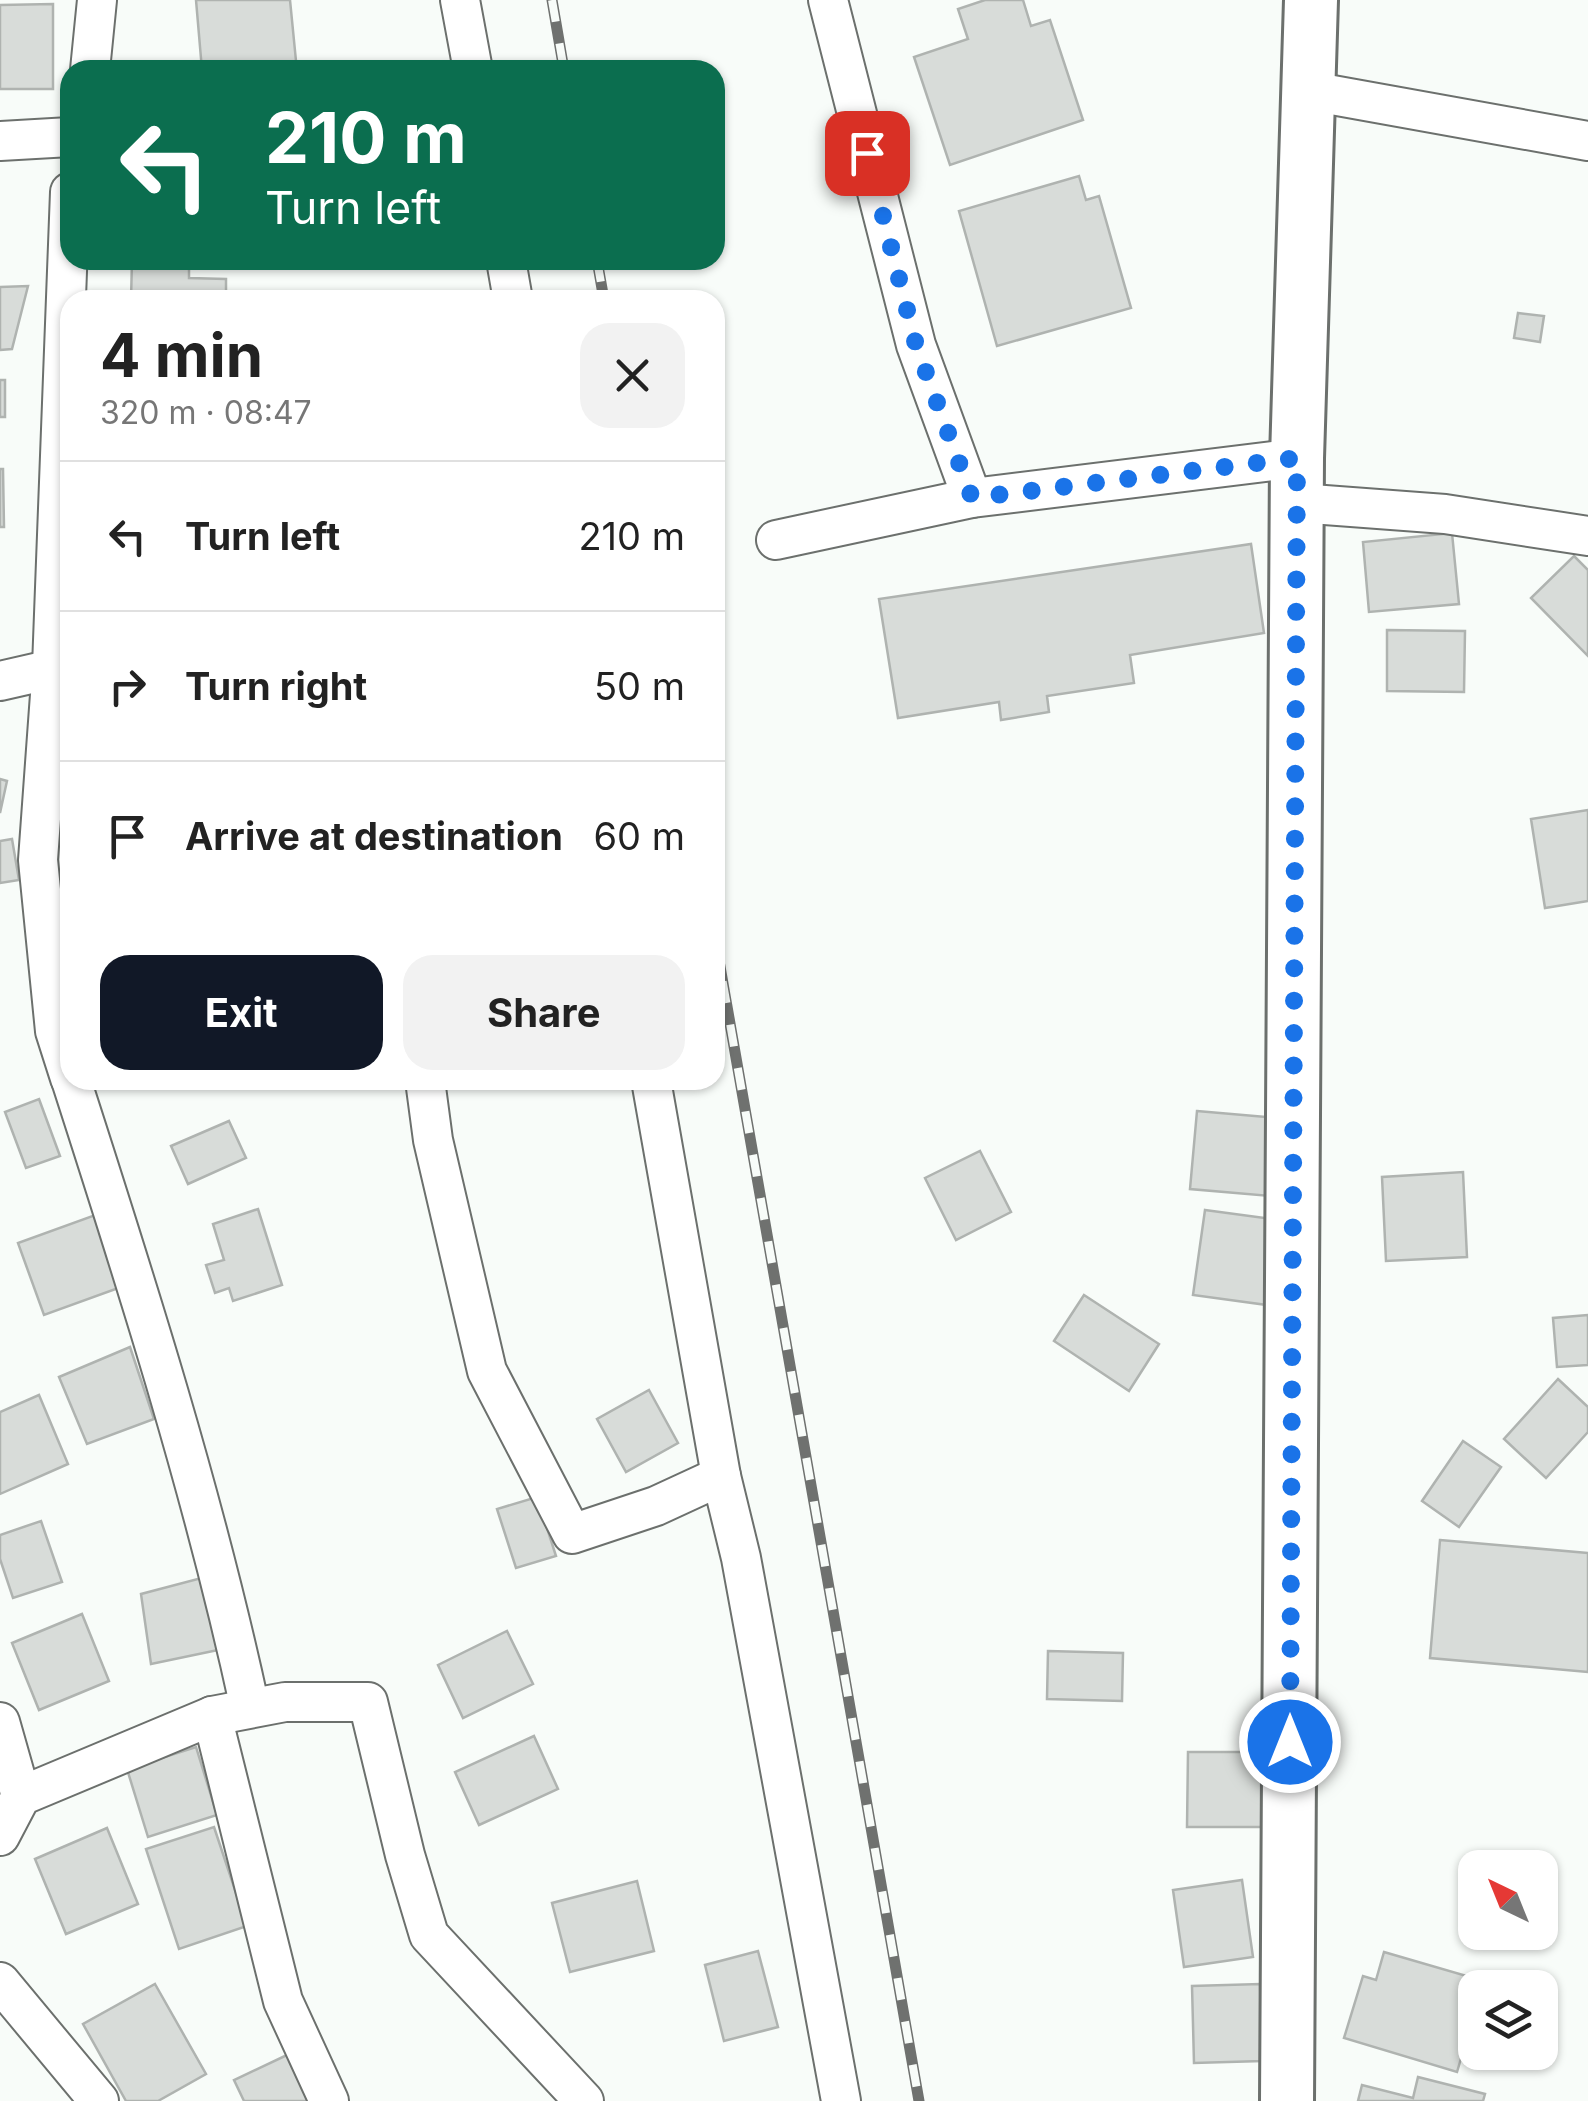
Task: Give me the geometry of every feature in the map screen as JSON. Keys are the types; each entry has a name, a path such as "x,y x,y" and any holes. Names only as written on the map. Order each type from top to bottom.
{"street":[{"path":"91,60 98,0"},
{"path":"460,0 471,60"},
{"path":"828,0 916,345 972,498"},
{"path":"1287,2101 1297,480 1310,0"},
{"path":"1310,91 1588,141"},
{"path":"0,141 60,138"},
{"path":"776,540 972,498 1297,480 1446,514 1588,536"},
{"path":"0,680 60,666"},
{"path":"60,674 38,860 55,1032 60,1048"},
{"path":"74,1090 133,1272 220,1570 250,1708"},
{"path":"426,1090 433,1140 487,1371 572,1534 656,1506 721,1476"},
{"path":"653,1090 721,1476 745,1577 840,2101"},
{"path":"0,1836 21,1796 212,1716 285,1702 368,1702 404,1856 429,1935 584,2101"},
{"path":"212,1716 282,2000 329,2101"},
{"path":"0,1722 21,1796"},
{"path":"0,1982 98,2101"}],"building":[{"path":"196,0 290,0 296,60 201,60"},
{"path":"985,0 1023,0 1031,26 1050,20 1083,120 950,165 914,57 968,39 958,9"},
{"path":"53,4 53,89 0,89 0,5"},
{"path":"1079,176 1086,200 1099,196 1131,308 997,346 959,211"},
{"path":"132,270 189,270 189,278 226,279 226,290 131,290"},
{"path":"28,286 12,349 0,350 0,287"},
{"path":"1518,313 1544,316 1540,342 1514,338"},
{"path":"0,380 5,380 5,417 0,417"},
{"path":"3,469 4,527 0,527"},
{"path":"1452,533 1459,604 1369,612 1363,542"},
{"path":"1251,544 1264,633 1130,655 1134,683 1047,696 1049,712 1001,720 999,702 898,718 879,599"},
{"path":"1574,556 1588,570 1588,656 1531,598"},
{"path":"1387,630 1465,631 1464,692 1387,691"},
{"path":"0,779 7,781 0,813"},
{"path":"1588,810 1588,901 1545,908 1531,819"},
{"path":"12,839 19,880 0,883 0,841"},
{"path":"39,1099 60,1156 26,1168 5,1112"},
{"path":"1197,1111 1277,1118 1270,1196 1190,1189"},
{"path":"229,1121 246,1158 188,1184 171,1146"},
{"path":"980,1151 1011,1212 956,1240 925,1178"},
{"path":"1463,1172 1467,1257 1386,1261 1382,1177"},
{"path":"258,1209 282,1285 233,1301 229,1288 215,1293 206,1265 224,1260 213,1224"},
{"path":"1205,1210 1279,1220 1267,1305 1193,1295"},
{"path":"98,1214 124,1286 44,1315 18,1243"},
{"path":"1084,1295 1159,1344 1129,1391 1054,1341"},
{"path":"1588,1315 1588,1365 1557,1367 1553,1318"},
{"path":"130,1347 154,1419 87,1444 59,1377"},
{"path":"1558,1379 1588,1407 1588,1432 1546,1478 1504,1439"},
{"path":"649,1390 678,1443 626,1472 597,1419"},
{"path":"39,1395 68,1464 0,1494 0,1412"},
{"path":"1463,1441 1501,1467 1459,1527 1422,1501"},
{"path":"537,1497 556,1556 516,1568 497,1509"},
{"path":"41,1521 62,1582 13,1598 0,1559 0,1535"},
{"path":"1440,1540 1588,1553 1588,1672 1430,1658"},
{"path":"209,1576 218,1650 151,1664 141,1594"},
{"path":"82,1614 109,1681 39,1710 12,1643"},
{"path":"507,1631 533,1684 463,1718 438,1665"},
{"path":"1048,1651 1123,1653 1122,1701 1047,1699"},
{"path":"534,1736 558,1789 479,1825 455,1772"},
{"path":"196,1747 217,1815 148,1837 127,1769"},
{"path":"1188,1752 1270,1752 1269,1827 1187,1827"},
{"path":"214,1827 247,1926 179,1949 146,1849"},
{"path":"107,1828 138,1904 66,1934 35,1859"},
{"path":"1242,1880 1253,1957 1184,1967 1173,1890"},
{"path":"637,1881 654,1951 570,1972 552,1903"},
{"path":"758,1951 778,2027 724,2041 705,1965"},
{"path":"1384,1952 1458,1973 1457,2072 1344,2038 1363,1976 1376,1980"},
{"path":"155,1984 206,2074 158,2101 126,2101 83,2024"},
{"path":"1260,1984 1262,2061 1194,2063 1192,1986"},
{"path":"287,2055 309,2101 244,2101 234,2080"},
{"path":"1418,2077 1485,2094 1483,2101 1358,2101 1362,2085 1413,2098"}],"railway":[{"path":"552,0 562,60"},
{"path":"599,270 602,290"},
{"path":"725,995 919,2101"}],"route":[{"path":"867,153 916,345 972,498 1297,458 1290,1742"}]}
